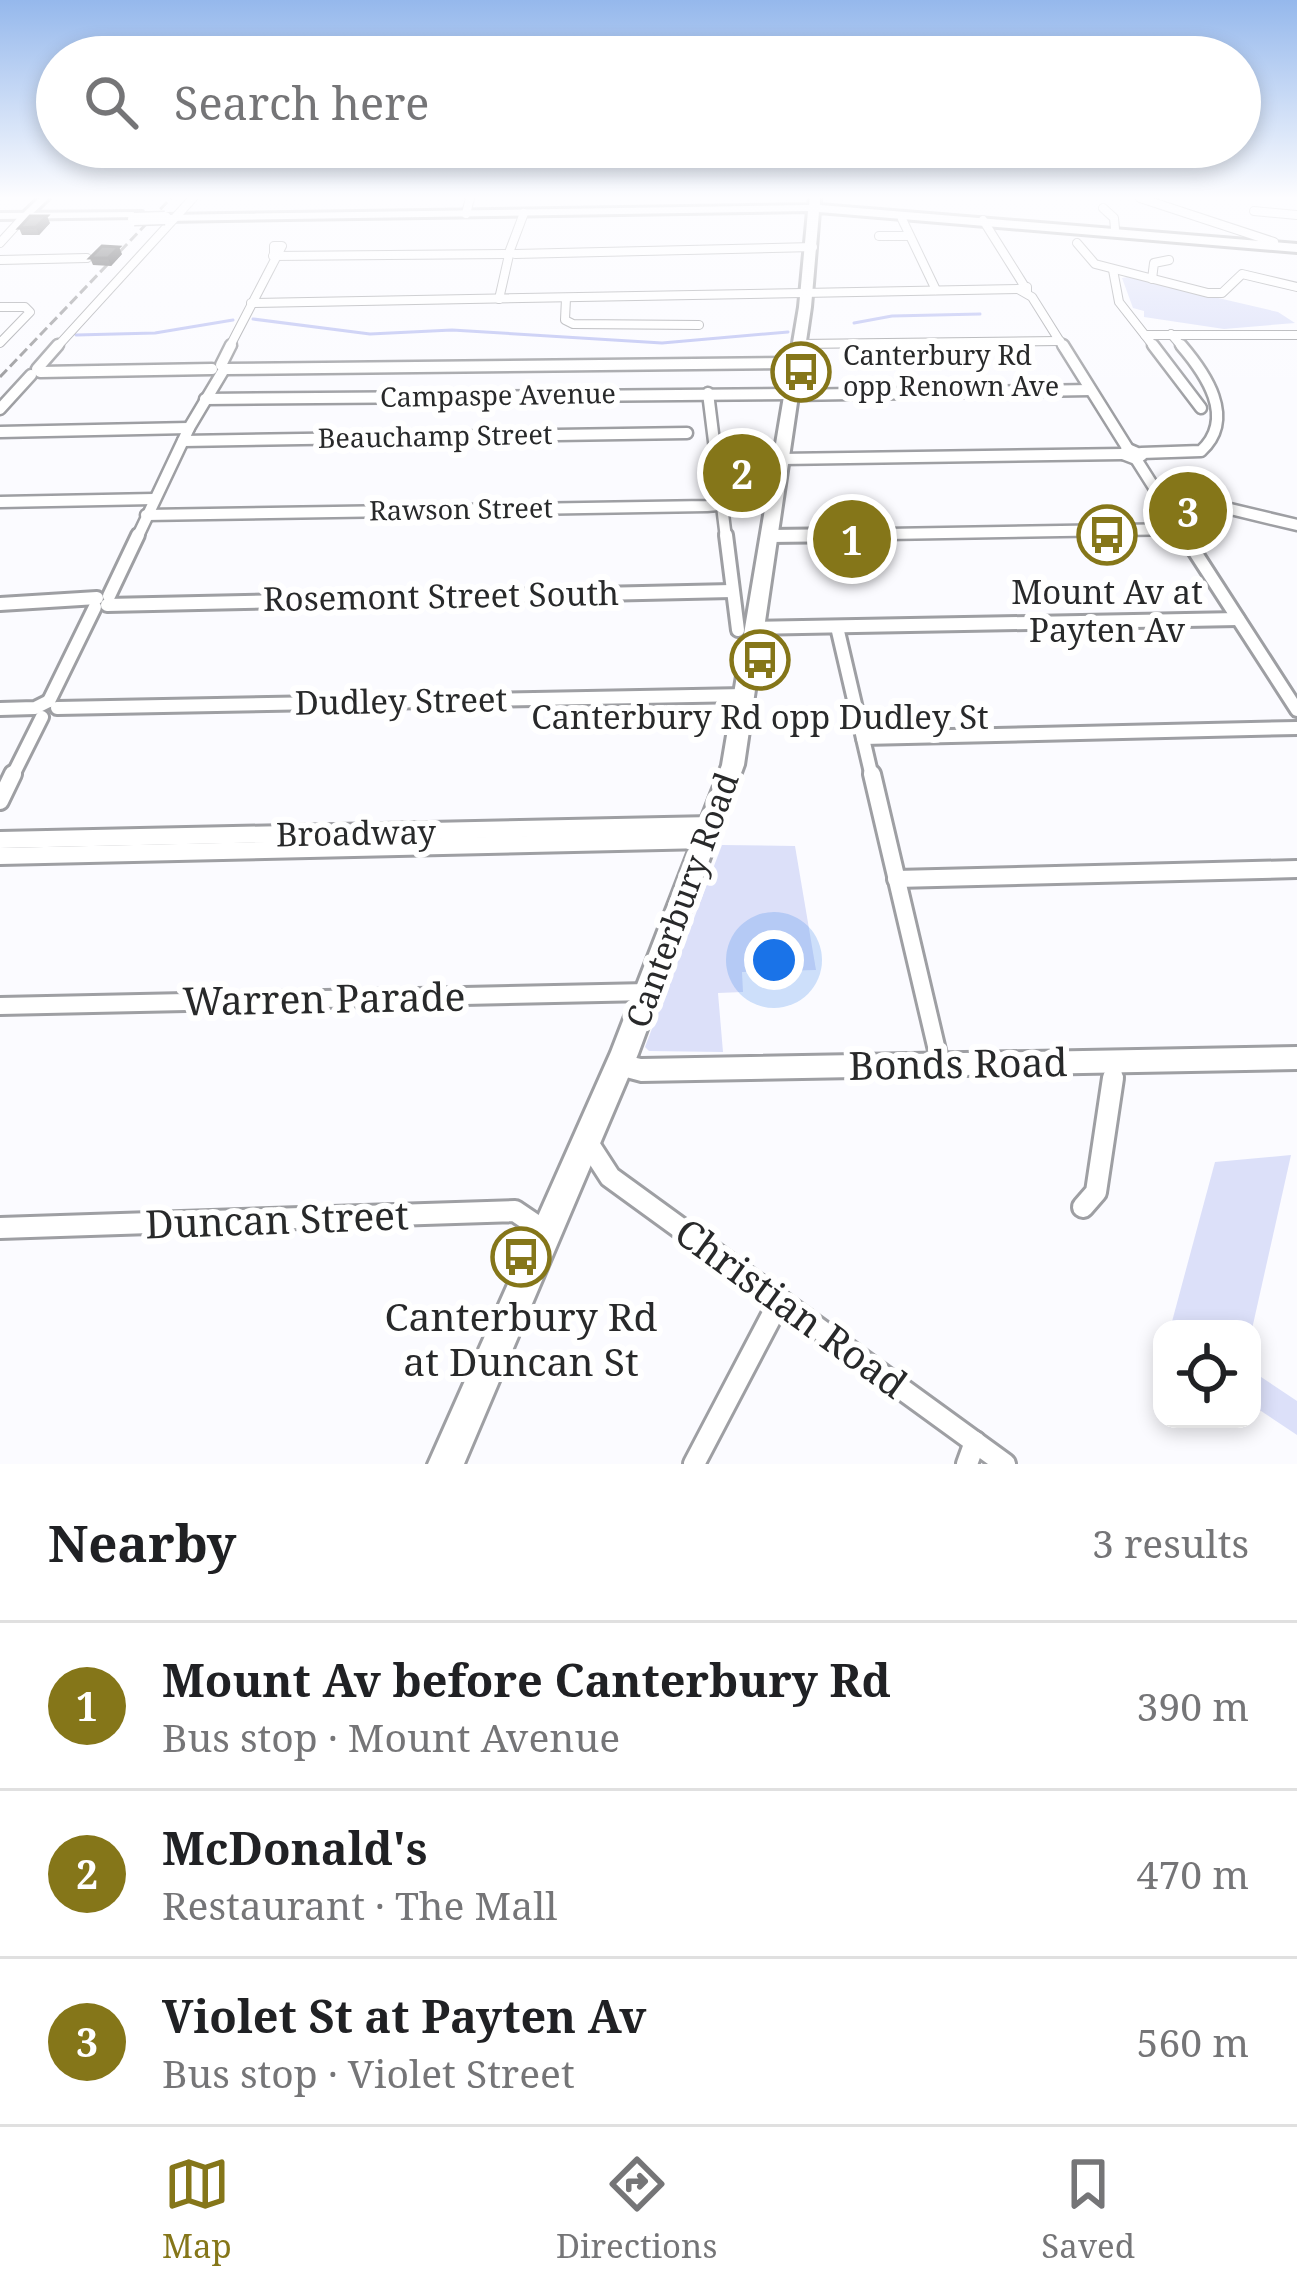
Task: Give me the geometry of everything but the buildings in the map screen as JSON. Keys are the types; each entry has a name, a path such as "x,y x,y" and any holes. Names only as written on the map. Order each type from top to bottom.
{"highway":[{"name":"Canterbury Road","path":"446,1464 619,1065 733,765 745,695 746,629 770,536 810,266"}],"main road":[{"name":"Bonds Road","path":"619,1065 641,1070 1297,1058"}],"street":[{"path":"0,409 127,266"},
{"path":"0,801 268,266"},
{"path":"499,298 506,266"},
{"path":"924,266 936,290"},
{"path":"1010,266 1297,710"},
{"path":"1102,266 1217,295 1242,274 1297,286"},
{"path":"1152,279 1154,266"},
{"path":"1113,270 1119,302 1201,408"},
{"path":"251,302 1023,289"},
{"path":"566,298 565,320 569,323 699,325"},
{"path":"0,307 30,310 0,343"},
{"path":"1144,334 1297,335"},
{"path":"781,459 1201,451 1208,447 1218,416 1215,388 1171,334"},
{"path":"800,341 1060,340"},
{"path":"36,372 796,363"},
{"name":"Campaspe Avenue","path":"205,399 1090,390"},
{"path":"708,393 731,591 746,629 1238,619"},
{"path":"0,432 189,428"},
{"name":"Beauchamp Street","path":"183,441 687,433"},
{"path":"0,502 154,499"},
{"name":"Rawson Street","path":"146,515 703,506 719,501 775,500"},
{"path":"1166,508 1231,509 1297,525"},
{"path":"770,536 1180,530"},
{"name":"Rosemont Street South","path":"0,604 731,591"},
{"path":"837,627 940,1063"},
{"name":"Dudley Street","path":"0,709 745,695"},
{"path":"863,738 1297,728"},
{"name":"Broadway","path":"0,840 709,833"},
{"name":"Broadway","path":"0,856 709,833"},
{"path":"896,879 1297,869"},
{"name":"Warren Parade","path":"0,1006 648,992"},
{"path":"1083,1207 1096,1192 1114,1062"},
{"name":"Christian Road","path":"587,1142 610,1177 781,1300 971,1453 1005,1464"},
{"name":"Duncan Street","path":"0,1228 515,1211 547,1232"},
{"path":"694,1464 781,1300"}],"shaded area":[{"path":"1122,278 1278,312 1295,323 1224,329 1144,317 1144,311 1133,308"},
{"path":"722,845 795,846 816,970 742,972 743,992 718,993 723,1052 649,1051 645,1047"},
{"path":"1291,1155 1254,1320 1172,1320 1215,1162"},
{"path":"1261,1377 1297,1401 1297,1435 1261,1411"}],"waterway":[{"path":"854,323 892,316 980,314"},
{"path":"253,319 370,334 452,330 662,343 788,332"},
{"path":"76,335 155,333 233,320"}],"railway":[{"path":"0,377 106,266"}],"place":[{"name":"Canterbury Rd opp Renown Ave","path":"801,372"},
{"name":"McDonald's","path":"742,473"},
{"name":"Violet St at Payten Av","path":"1188,511"},
{"name":"Mount Av at Payten Av","path":"1107,535"},
{"name":"Mount Av before Canterbury Rd","path":"852,539"},
{"name":"Canterbury Rd opp Dudley St","path":"760,660"},
{"name":"Canterbury Rd at Duncan St","path":"521,1257"}]}
